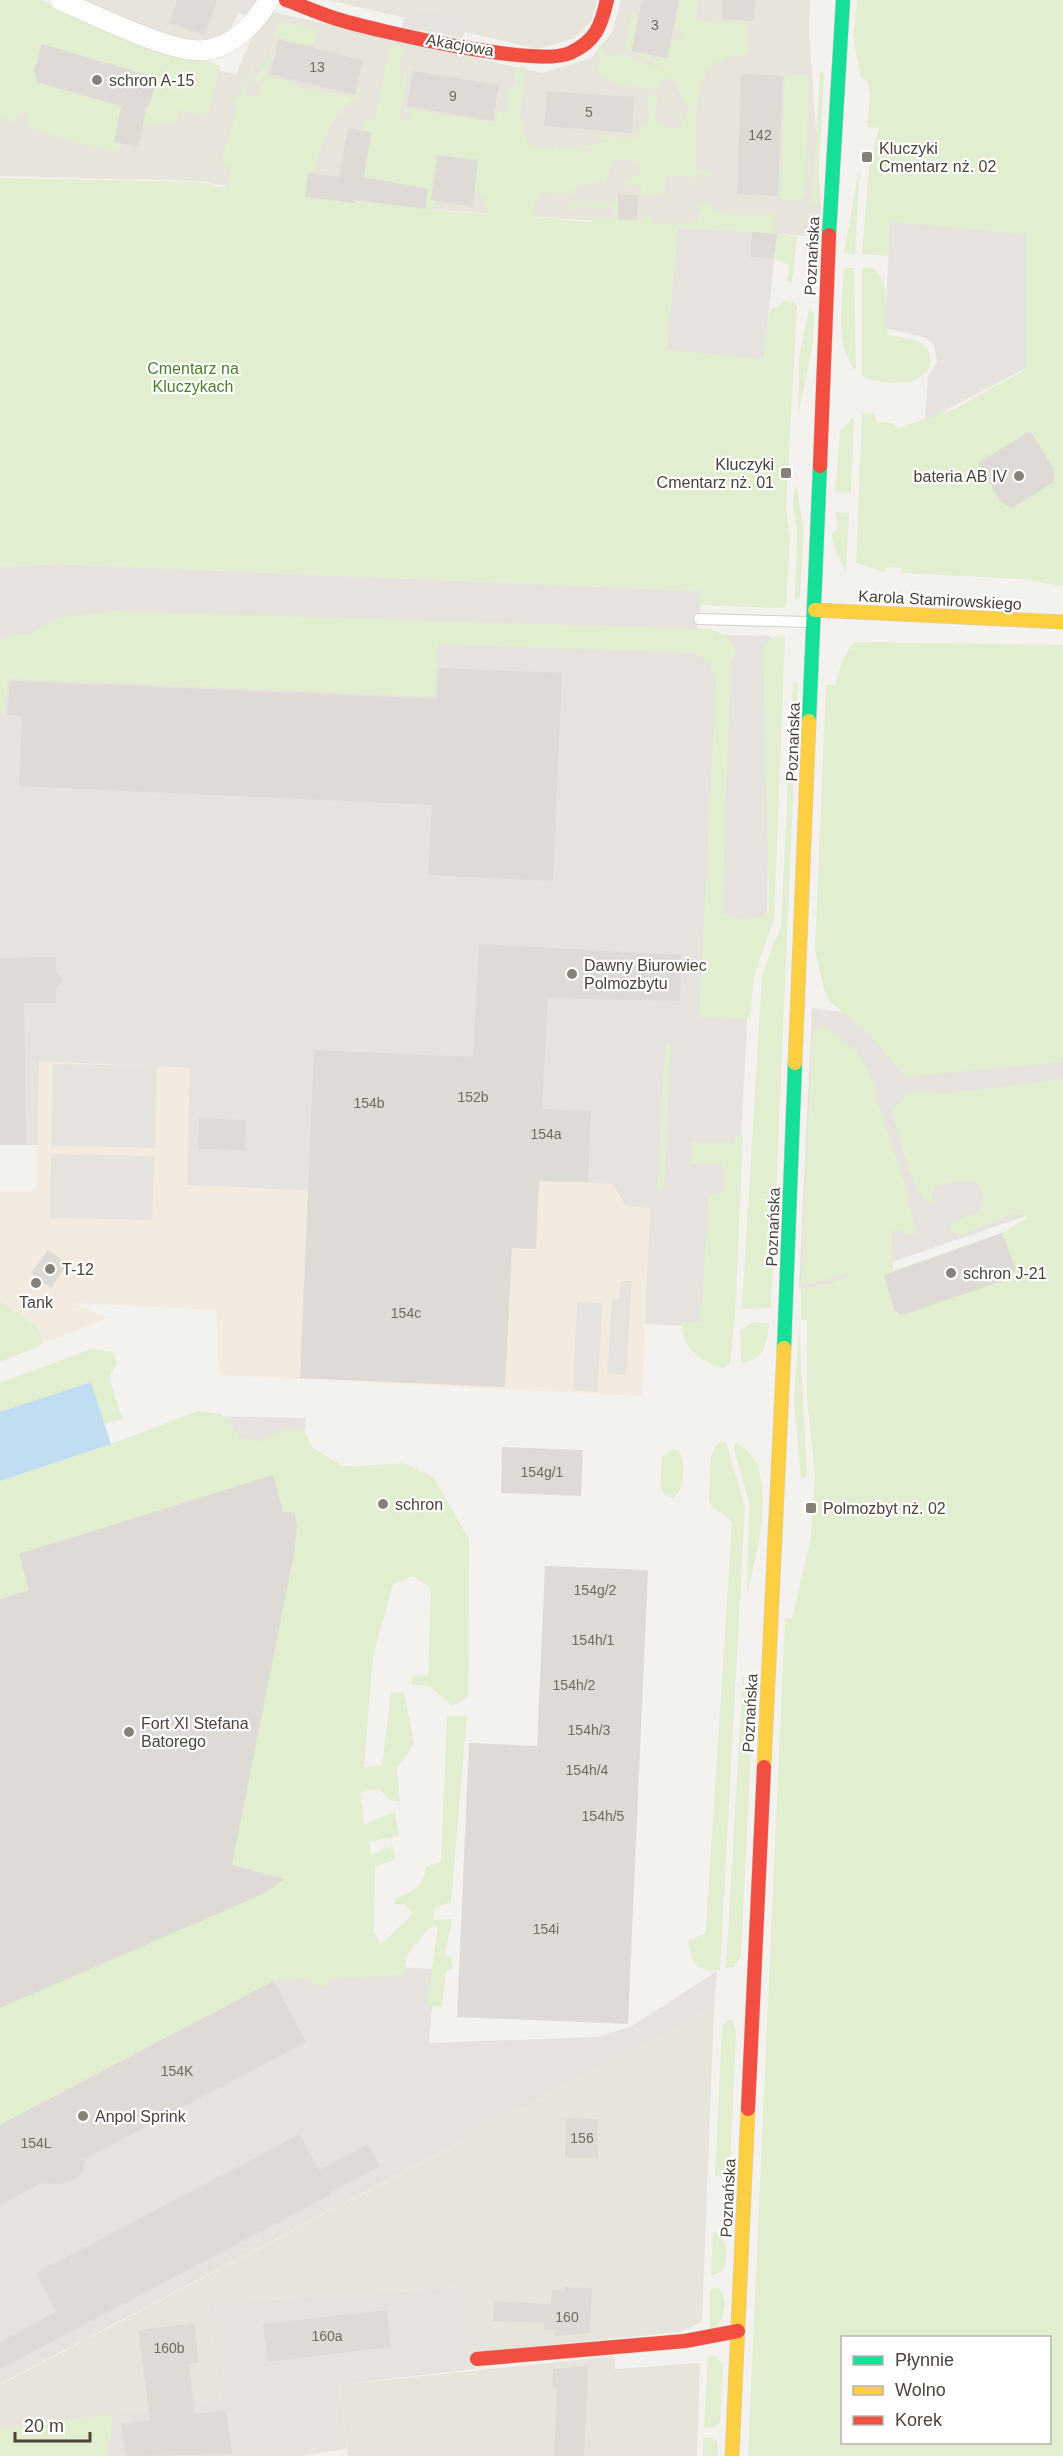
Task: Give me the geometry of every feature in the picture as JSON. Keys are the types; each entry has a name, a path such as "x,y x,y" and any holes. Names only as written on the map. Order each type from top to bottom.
{"main road":[{"name":"Akacjowa","path":"286,0 336,19 383,31 489,51 542,58 568,54 590,41 602,23 607,0"},
{"name":"Poznańska","path":"732,2456 785,1320 828,260 843,0"},
{"name":"Karola Stamirowskiego","path":"815,616 1063,622"},
{"path":"477,2359 686,2341 738,2331"}],"street":[{"path":"60,0 148,37 198,51 211,50 233,39 251,23 269,0"}],"lane":[{"path":"699,619 815,616"}],"shaded area":[{"path":"0,0 142,55 236,74 264,10 542,73 591,58 612,32 621,0 810,0 809,29 823,237 299,200 200,181 0,176"},
{"path":"79,0 244,0 222,49 146,31"},
{"path":"230,0 257,0 252,16 227,11"},
{"path":"328,0 597,0 592,20 575,38 538,49"},
{"path":"406,8 467,19 463,38 402,27"},
{"path":"890,222 1026,234 1026,368 925,421 928,375 937,362 934,345 926,338 885,328"},
{"path":"678,228 752,232 750,257 774,259 764,359 667,350"},
{"path":"56,564 702,591 697,634 771,636 767,927 751,976 748,1006 729,1364 684,1326 645,1324 650,1208 626,1206 613,1184 540,1181 539,1190 514,1190 513,1199 187,1185 190,1068 39,1061 38,1145 0,1145 0,567"},
{"path":"812,1008 1063,1041 1063,1159 1052,1207 825,1285 799,1289"},
{"path":"38,1061 191,1068 187,1185 308,1190 540,1181 613,1184 626,1206 650,1208 642,1396 219,1375 216,1310 71,1303 109,1318 0,1360 0,1191 37,1191"},
{"path":"53,1064 157,1066 155,1148 51,1146"},
{"path":"51,1154 154,1156 152,1220 50,1218"},
{"path":"690,1193 708,1194 701,1323 682,1322"},
{"path":"621,1281 632,1281 626,1375 607,1374 612,1298 619,1298"},
{"path":"577,1302 602,1303 598,1392 573,1390"},
{"path":"199,1416 306,1418 301,1465 418,1469 443,1542 336,1563 326,1963 435,1969 429,2043 597,2037 632,2026 717,1971 714,2008 0,2384 0,1482"},
{"path":"714,2008 702,2322 680,2332 479,2352 472,2286 208,2303 221,2399 112,2414 109,2456 0,2456 0,2385"},
{"path":"473,2286 479,2352 475,2369 339,2385 347,2449 301,2456 109,2456 112,2414 221,2399 208,2303"},
{"path":"614,2356 615,2369 700,2363 697,2456 348,2456 339,2385"}],"green space":[{"path":"0,0 40,0 220,66 208,115 180,110 175,124 141,125 157,78 34,71 38,83 142,112 116,153 27,128 26,111 8,123 0,115"},
{"name":"Cmentarz na Kluczykach","path":"680,0 698,0 696,20 749,25 749,55 728,57 714,64 705,77 699,94 696,168 710,174 710,177 701,173 697,178 671,175 665,178 666,188 657,196 640,196 641,185 623,186 627,180 641,173 639,162 627,159 612,161 606,183 579,185 571,194 539,193 539,200 535,200 533,217 592,222 593,218 614,218 614,208 577,206 576,210 567,206 571,202 610,203 618,199 618,219 637,220 651,215 651,222 682,225 682,222 693,223 698,220 699,211 704,208 699,206 700,203 731,214 774,214 774,234 678,228 673,288 764,359 771,309 786,301 797,306 786,508 790,537 786,607 700,605 701,591 56,564 0,567 0,178 199,182 227,188 231,170 221,161 238,108 233,100 238,97 252,68 254,70 250,74 252,75 243,93 256,98 261,84 255,81 261,67 267,62 279,22 317,29 313,46 276,37 267,76 295,84 295,87 355,98 359,87 362,88 357,98 347,105 333,121 312,174 354,202 362,152 368,153 371,132 363,130 367,119 375,119 390,44 404,47 399,66 401,67 398,99 401,80 404,79 402,73 407,74 400,120 413,121 413,114 405,112 406,109 496,123 497,112 506,112 510,88 515,87 516,68 519,70 517,86 519,86 521,66 526,67 520,117 521,120 524,116 525,138 532,146 554,149 556,145 560,148 573,147 591,153 591,149 584,146 609,141 602,139 599,132 602,132 603,136 616,134 618,139 631,137 635,139 636,133 640,132 643,125 648,125 647,95 658,94 655,121 664,127 679,128 690,109 670,77 659,82 658,89 631,87 604,78 599,72 597,63 601,63 598,48 600,45 604,54 609,57 615,54 620,56 623,53 663,70 625,49 632,13 637,14 631,51 651,56 650,59 654,60 656,57 668,59 673,39 682,40 682,30 674,29","holes":["469,186 484,198 484,214 430,210 441,195 463,207 462,190"]},
{"path":"857,0 1063,0 1063,587 1024,579 901,573 901,568 887,567 885,572 856,563 862,414 873,413 878,422 891,423 898,428 956,408 1026,369 1026,234 976,230 939,231 904,257 862,254 869,167 879,128 867,127 870,95 868,80 861,79 853,36"},
{"path":"820,71 824,74 817,204 812,205"},
{"path":"785,75 809,75 805,197 797,200 781,199"},
{"path":"860,164 855,255 844,253"},
{"path":"777,234 797,237 792,282 787,281 789,265 774,259"},
{"path":"844,268 854,268 856,371 844,348 842,335 841,308"},
{"path":"862,268 874,269 883,283 888,335 912,339 924,345 928,351 930,368 915,380 888,383 862,376"},
{"path":"809,309 814,313 813,343 798,415 799,358"},
{"path":"854,416 851,493 835,492 840,432"},
{"path":"796,483 804,532 800,597 795,601 797,533 793,504"},
{"path":"836,512 849,513 846,572 834,548 832,535 838,528"},
{"path":"114,611 708,629 718,633 730,641 736,656 731,662 722,914 732,915 736,919 763,917 769,911 763,654 761,652 770,640 785,637 774,919 754,976 750,1019 699,1017 716,678 712,668 703,658 689,653 438,644 435,697 8,679 5,712 0,712 0,642 6,636 29,634 55,618"},
{"path":"854,642 1063,645 1063,1062 906,1077 867,1032 830,1002 824,989 815,951 826,685 835,685 842,661"},
{"path":"793,682 798,683 771,1308 742,1309 762,975 781,926"},
{"path":"823,1026 858,1052 874,1083 878,1103 906,1188 916,1233 904,1235 903,1230 892,1231 893,1271 1002,1233 1026,1219 1023,1214 1010,1215 961,1235 952,1233 950,1229 955,1221 980,1212 984,1196 977,1183 958,1182 944,1184 934,1190 931,1204 924,1199 912,1176 891,1110 911,1091 948,1093 1063,1079 1063,2456 748,2456 785,1618 792,1618 811,1538 815,1475 807,1399 807,1320 801,1320 801,1289 825,1285 850,1276 847,1273 824,1281 801,1285 812,1040 815,1029"},
{"path":"668,1043 671,1047 664,1187 661,1190 657,1187 665,1046"},
{"path":"735,1135 743,1136 735,1317 730,1363 723,1368 707,1362 694,1352 688,1346 683,1331 682,1322 701,1323 708,1194 722,1193 723,1164 690,1164 691,1142 734,1143"},
{"path":"0,1301 37,1327 43,1339 39,1346 0,1362"},
{"path":"753,1322 769,1323 766,1344 755,1358 741,1363 740,1331"},
{"path":"799,1325 807,1475 801,1479 794,1402"},
{"path":"91,1349 113,1352 117,1364 109,1377 122,1419 103,1425 91,1382 0,1412 0,1383"},
{"path":"198,1411 221,1414 241,1438 265,1441 279,1430 303,1430 313,1448 344,1467 404,1463 434,1478 469,1539 468,1697 452,1706 431,1687 411,1684 413,1676 428,1675 431,1588 412,1576 393,1584 373,1656 364,1767 382,1766 391,1692 404,1693 414,1744 397,1768 400,1802 389,1800 379,1789 360,1792 364,1824 395,1812 399,1836 369,1842 371,1855 393,1846 395,1859 375,1867 374,1932 381,1944 413,1914 405,1904 394,1904 395,1899 407,1894 420,1884 426,1867 441,1862 447,1716 467,1716 451,1902 435,1907 433,1920 452,1919 445,1954 452,1959 453,1969 446,1971 442,2007 427,2005 438,1926 429,1928 407,1955 404,1975 337,1978 322,1987 305,1979 274,1981 0,2125 0,1481 111,1444"},
{"path":"726,1443 745,1507 720,1970 712,1970 696,1964 691,1955 689,1940 705,1934 706,1928 732,1524 709,1501 711,1456 717,1444"},
{"path":"735,1443 750,1453 758,1469 762,1489 760,1535 747,1594 749,1502 734,1449"},
{"path":"673,1449 679,1451 681,1456 683,1476 680,1489 673,1498 665,1495 660,1486 662,1457"},
{"path":"743,1673 752,1730 741,1956 734,1967 726,1968"},
{"path":"730,2019 733,2020 736,2033 730,2168 724,2175 715,2176 722,2026"},
{"path":"713,2232 718,2233 724,2241 726,2261 723,2271 711,2276"},
{"path":"719,2288 725,2303 724,2313 716,2328 710,2328 710,2289"},
{"path":"708,2356 716,2356 723,2364 720,2422 715,2427 704,2428"},
{"path":"112,2414 109,2456 0,2456 0,2429"},
{"path":"703,2438 717,2441 718,2456 703,2456"}],"water":[{"path":"91,1382 111,1444 0,1481 0,1412"}],"building":[{"path":"177,0 217,0 205,35 169,23"},
{"path":"642,0 679,0 667,58 632,51"},
{"path":"722,0 755,0 753,21 722,19"},
{"path":"279,39 363,60 355,95 270,74"},
{"name":"schron A-15","path":"42,44 158,78 146,108 139,147 114,142 121,106 37,82 34,71"},
{"path":"413,71 499,85 493,121 407,106"},
{"path":"741,74 783,76 778,196 737,194"},
{"path":"547,91 634,97 632,133 544,126"},
{"path":"348,128 371,132 364,177 427,189 426,209 354,200 354,203 305,197 308,173 339,177"},
{"path":"437,155 478,160 473,207 431,200"},
{"path":"618,194 638,195 637,220 618,220"},
{"path":"752,232 777,234 774,259 750,257"},
{"name":"bateria AB IV","path":"1030,431 1054,469 1054,482 1012,508 1000,501 978,463"},
{"path":"439,668 562,673 553,881 428,875 432,805 19,786 22,716 7,715 10,681 437,699"},
{"path":"479,944 681,955 680,1001 548,998 542,1109 591,1111 588,1182 539,1181 536,1249 512,1248 505,1387 300,1378 314,1050 473,1057"},
{"path":"56,957 56,972 64,980 56,988 56,1003 24,1003 26,1144 0,1144 0,958"},
{"path":"199,1118 246,1120 245,1150 198,1149"},
{"name":"schron J-21","path":"1002,1233 1016,1269 1011,1278 902,1315 894,1310 884,1275"},
{"name":"T-12","path":"48,1250 68,1264 51,1288 31,1273"},
{"path":"502,1447 583,1450 581,1496 501,1493"},
{"name":"Fort XI Stefana Batorego","path":"273,1475 283,1512 294,1512 297,1525 294,1553 232,1865 284,1879 265,1893 0,2008 0,1599 29,1590 19,1554"},
{"path":"545,1566 648,1570 628,2024 457,2017 469,1743 537,1746"},
{"path":"274,1981 306,2042 85,2159 83,2172 75,2179 61,2184 41,2183 0,2205 0,2125"},
{"path":"566,2118 598,2119 598,2158 565,2158"},
{"path":"300,2134 319,2170 368,2144 380,2166 331,2192 332,2194 0,2369 0,2342 56,2312 36,2273"},
{"path":"565,2287 592,2288 590,2333 554,2336 555,2330 544,2330 544,2323 493,2321 494,2301 551,2304 552,2290 565,2290"},
{"path":"387,2310 391,2347 268,2362 263,2324"},
{"path":"194,2323 199,2363 189,2364 195,2414 226,2410 232,2454 126,2456 121,2424 150,2420 138,2330"},
{"path":"588,2366 584,2456 554,2456 557,2387 552,2387 553,2369"}],"traffic: fast":[{"path":"829,235 843,0"},
{"path":"809,721 820,466"},
{"path":"784,1348 795,1063"}],"traffic: slow":[{"path":"815,610 1063,622"},
{"path":"795,1063 809,721"},
{"path":"764,1767 784,1348"},
{"path":"732,2456 748,2109"}],"traffic: jam":[{"path":"286,0 337,19 419,39 526,56 552,56 570,53 579,48 596,32 607,0"},
{"path":"820,466 829,235"},
{"path":"748,2109 764,1767"},
{"path":"477,2359 685,2341 738,2331"}],"place":[{"name":"schron A-15","path":"97,80"},
{"name":"Kluczyki Cmentarz nż. 02","path":"867,157"},
{"name":"Kluczyki Cmentarz nż. 01","path":"786,473"},
{"name":"bateria AB IV","path":"1019,476"},
{"name":"Dawny Biurowiec Polmozbytu","path":"572,974"},
{"name":"T-12","path":"50,1269"},
{"name":"schron J-21","path":"951,1273"},
{"name":"Tank","path":"36,1283"},
{"name":"schron","path":"383,1504"},
{"name":"Polmozbyt nż. 02","path":"811,1508"},
{"name":"Fort XI Stefana Batorego","path":"129,1732"},
{"name":"Anpol Sprink","path":"83,2116"}]}
